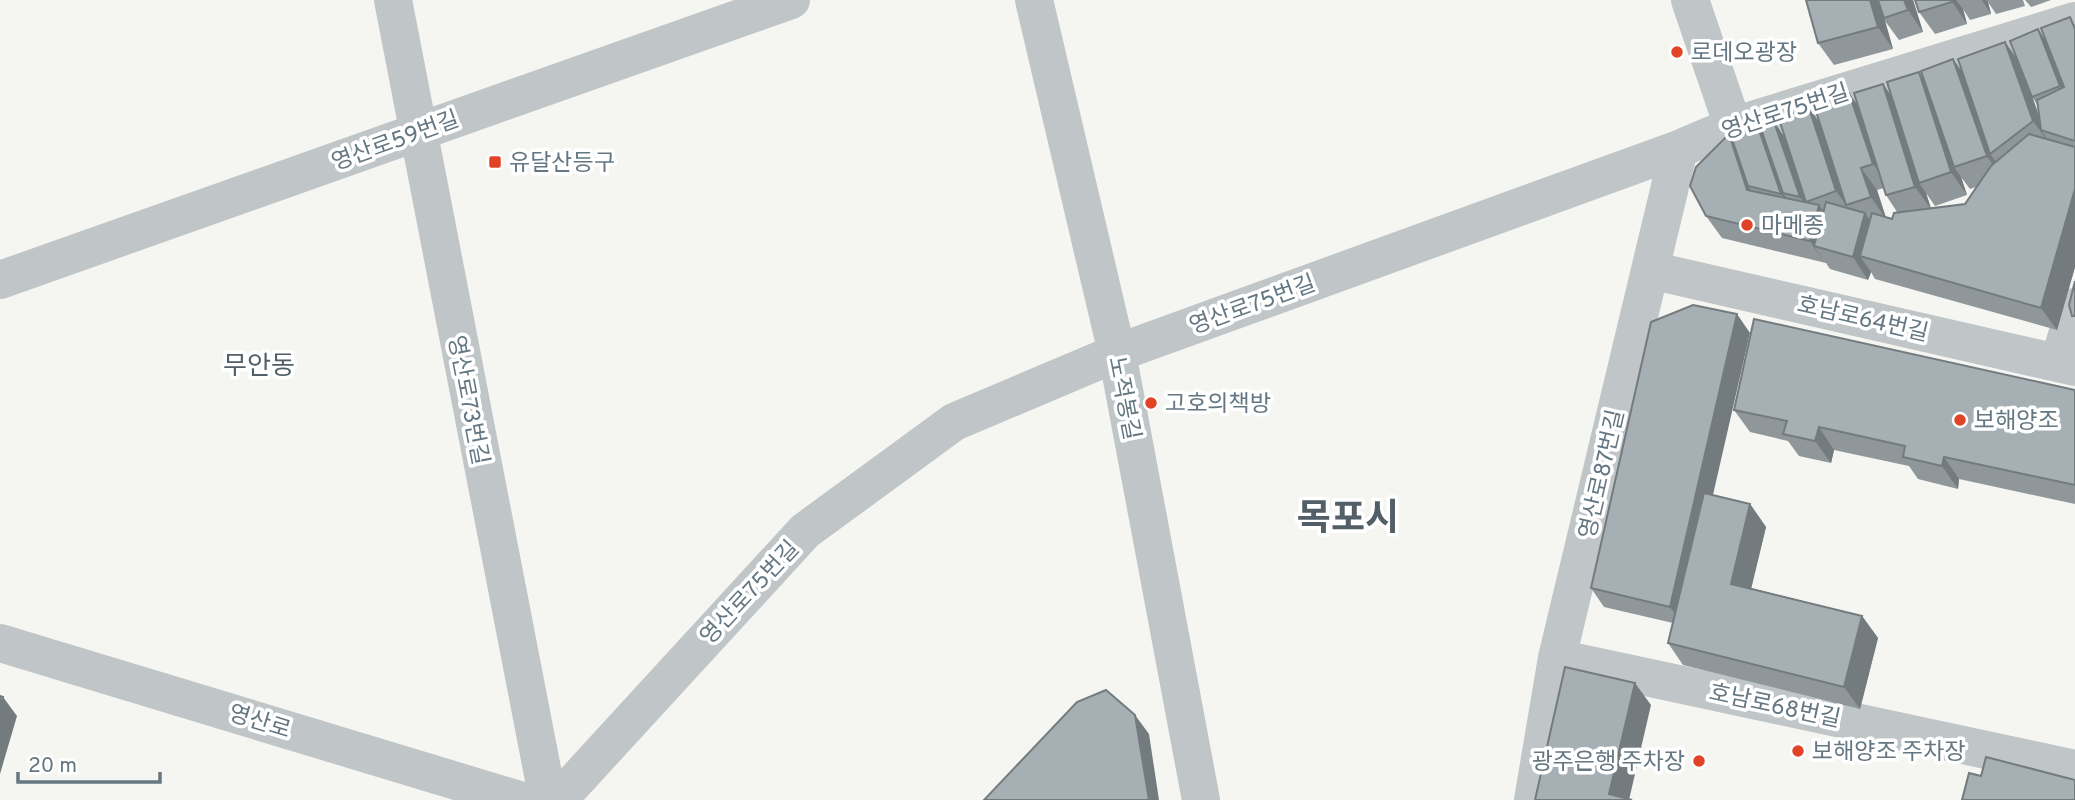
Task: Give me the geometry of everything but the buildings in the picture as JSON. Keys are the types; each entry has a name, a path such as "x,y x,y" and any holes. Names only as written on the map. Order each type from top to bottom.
{"street":[{"name":"영산로73번길","path":"393,0 416,132 548,800"},
{"name":"영산로59번길","path":"0,280 791,0"},
{"name":"노적봉길","path":"1034,0 1117,353 1201,800"},
{"path":"1690,0 1733,126"},
{"name":"영산로75번길","path":"558,800 805,531 954,422 1117,353 1679,149 1733,126 2075,20"},
{"name":"영산로87번길","path":"1533,800 1557,658 1679,149"},
{"name":"호남로64번길","path":"1650,270 2067,365"},
{"path":"2067,365 2075,307"},
{"name":"영산로","path":"0,643 519,800"},
{"name":"호남로68번길","path":"1557,658 2075,769"}],"place":[{"name":"로데오광장","path":"1677,52"},
{"name":"유달산등구","path":"495,162"},
{"name":"마메종","path":"1747,225"},
{"name":"고호의책방","path":"1151,403"},
{"name":"보해양조","path":"1960,420"},
{"name":"보해양조 주차장","path":"1798,751"},
{"name":"광주은행 주차장","path":"1699,761"}],"district":[{"name":"무안동","path":"259,365"},
{"name":"목포시","path":"1348,517"}]}
